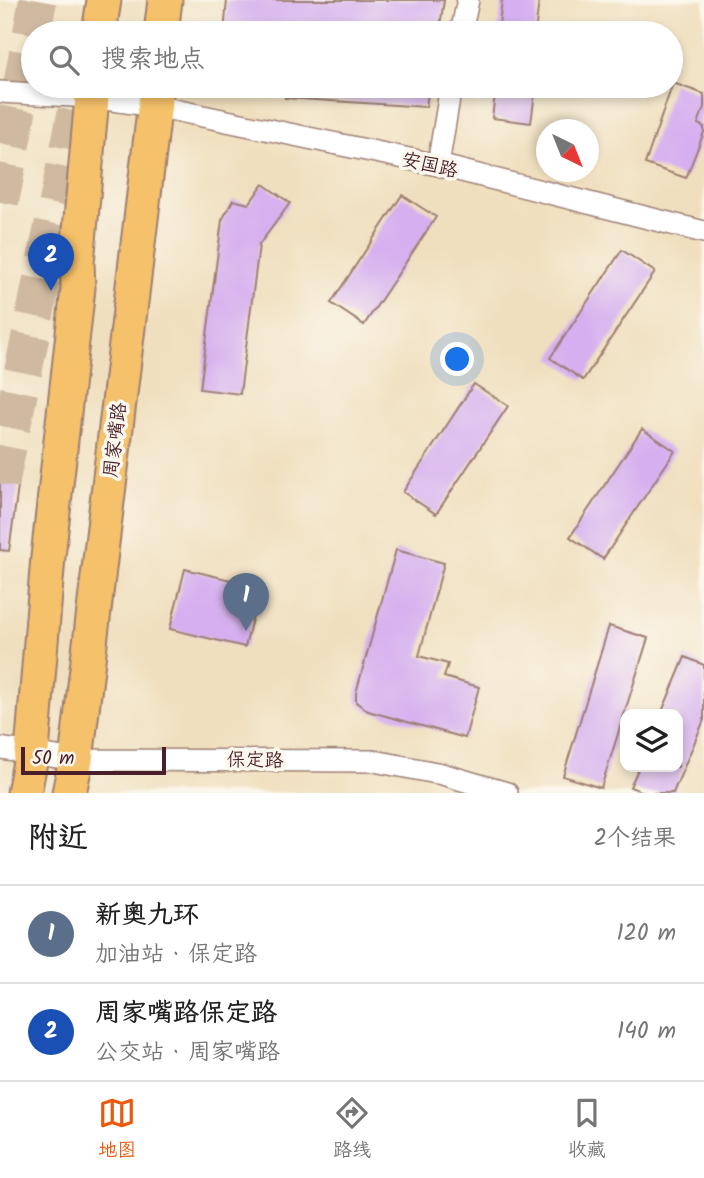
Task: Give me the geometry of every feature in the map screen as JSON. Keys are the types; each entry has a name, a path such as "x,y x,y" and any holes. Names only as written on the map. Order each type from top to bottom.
{"main road":[{"path":"101,21 104,0"},
{"path":"163,21 164,0"},
{"path":"24,793 33,752 48,557 78,288 77,263 91,98"},
{"name":"周家嘴路","path":"69,793 76,760 156,98"}],"street":[{"path":"464,21 468,0"},
{"path":"0,92 21,92"},
{"name":"安国路","path":"164,98 704,232"},
{"path":"438,165 449,98"},
{"name":"保定路","path":"0,748 76,760 374,761 442,775 507,793"}],"building":[{"path":"227,0 444,0 441,21 225,21"},
{"path":"502,0 539,0 536,21 499,21"},
{"path":"683,87 704,94 704,107 698,124 704,127 704,132 686,178 645,164 668,98 683,98"},
{"path":"285,98 427,98 426,107"},
{"path":"494,98 534,98 531,123 492,118"},
{"path":"263,184 290,203 259,245 240,394 200,389 222,220 233,200 249,204"},
{"path":"402,195 436,217 364,325 331,303"},
{"path":"622,250 655,272 583,380 550,358"},
{"path":"474,384 508,406 436,514 403,492"},
{"path":"642,429 675,451 603,559 570,537"},
{"path":"0,470 20,473 9,551 0,550"},
{"path":"396,550 444,563 419,656 448,664 444,677 479,687 465,738 368,711 356,702 356,693"},
{"path":"185,569 260,587 245,647 170,629"},
{"path":"609,626 648,638 626,709 620,709 620,727 601,788 563,776"},
{"path":"685,657 704,665 704,720 683,769 683,709 663,709"},
{"path":"637,772 682,772 673,793 646,793 630,787"}],"tunnel":[{"path":"34,21 38,0"},
{"path":"0,202 21,90"},
{"path":"0,484 80,98"}],"place":[{"name":"周家嘴路保定路","path":"51,291"},
{"name":"新奥九环","path":"246,631"}]}
